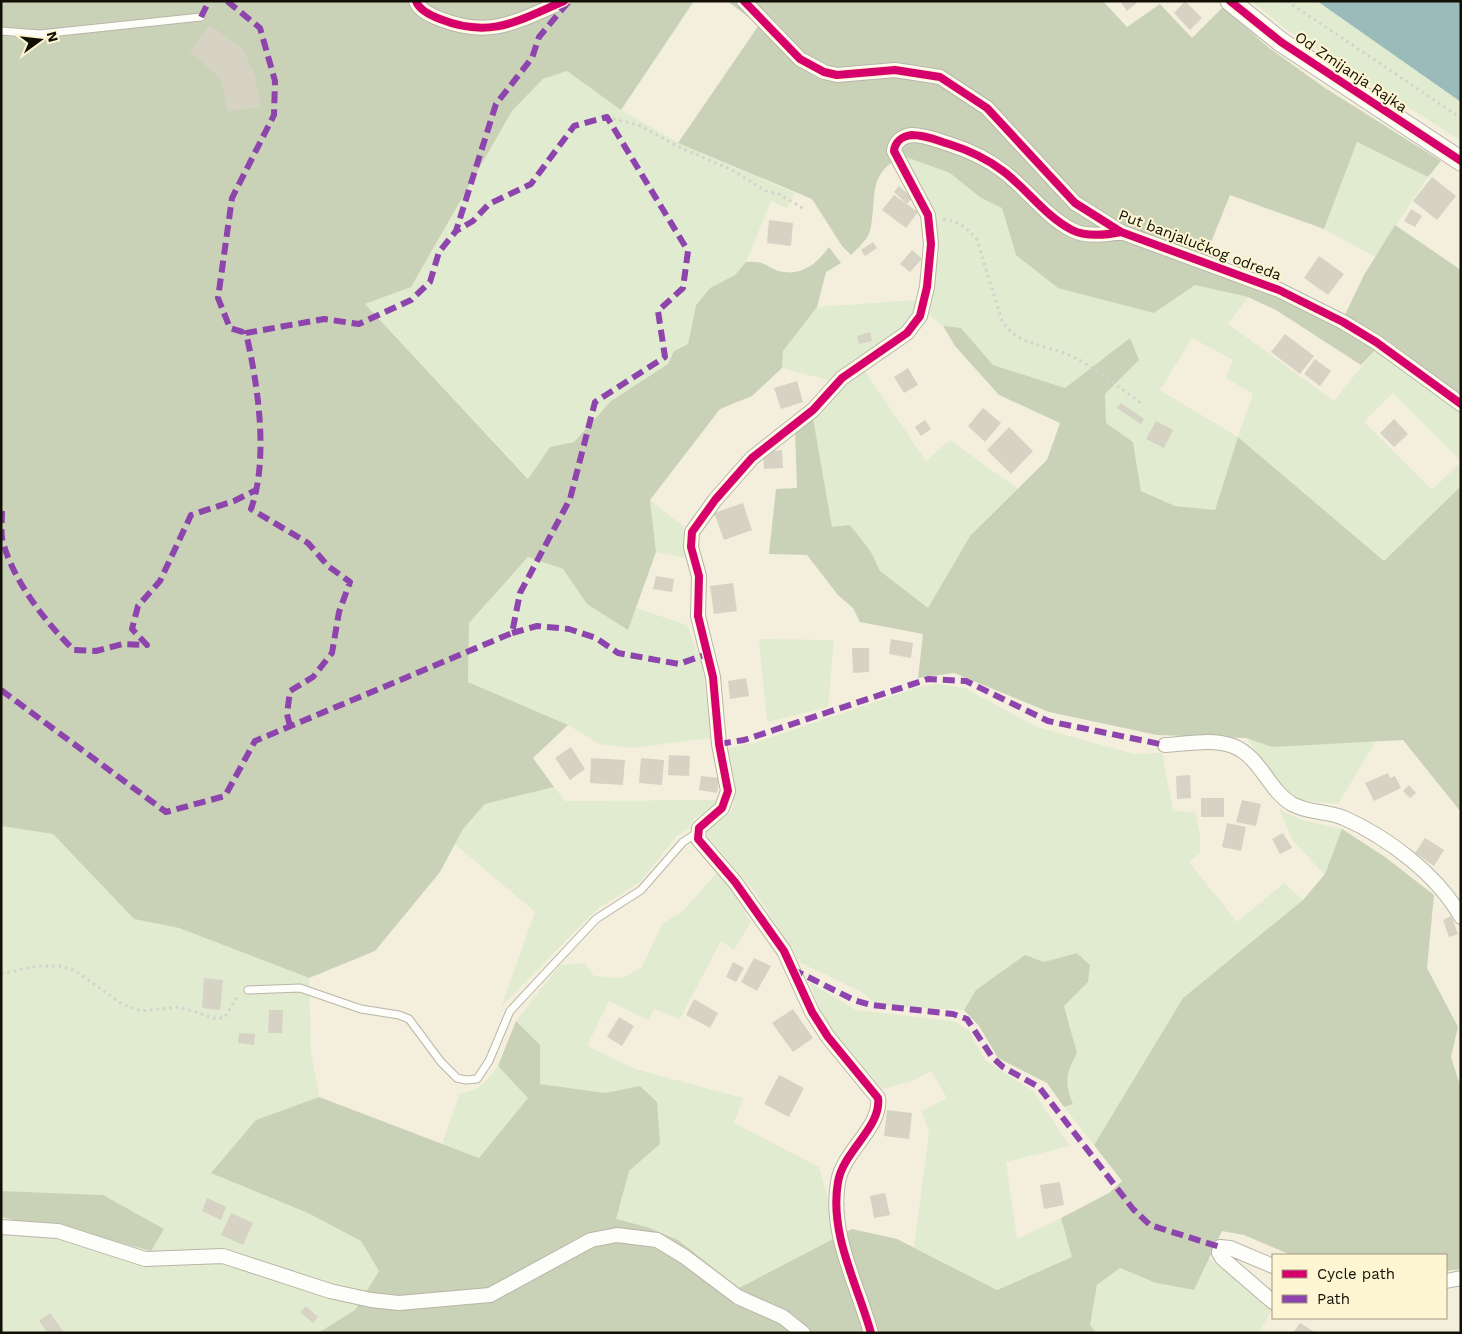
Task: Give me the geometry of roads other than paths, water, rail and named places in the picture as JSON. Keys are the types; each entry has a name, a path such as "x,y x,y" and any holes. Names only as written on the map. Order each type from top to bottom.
{"street":[{"path":"416,1 417,4 432,16 458,26 495,28 564,1"},
{"name":"Put banjalučkog odreda","path":"744,1 800,59 824,72 837,76 895,70 940,77 987,108 1075,203 1121,232 1279,290 1343,322 1376,342 1461,404"},
{"name":"Od Zmijanja Rajka","path":"1230,1 1289,47 1461,161"},
{"path":"871,1333 848,1267 835,1214 838,1180 845,1162 872,1124 878,1111 878,1098 828,1037 812,1012 784,951 735,882 713,854 702,844 697,833 701,824 722,808 728,791 719,744 713,677 698,616 699,576 691,547 692,532 715,500 752,458 812,410 842,378 913,326 920,316 927,287 931,244 928,216 894,151 897,142 908,136 928,137 983,157 1003,171 1058,221 1074,231 1102,236 1121,232"},
{"path":"1165,745 1217,742 1243,752 1252,759 1280,796 1294,805 1306,810 1343,817 1385,841 1433,878 1453,903 1461,917"},
{"path":"1,1227 58,1231 145,1259 223,1256 330,1291 371,1300 399,1303 490,1295 591,1240 617,1235 657,1240 684,1257 738,1297 782,1317 803,1333"},
{"path":"1272,1266 1230,1248 1220,1247 1222,1258 1272,1301"},
{"path":"1447,1280 1461,1278"}],"lane":[{"path":"1,31 40,34 201,17"},
{"path":"248,990 300,988 361,1009 399,1015 409,1019 441,1062 457,1078 466,1080 477,1079 489,1060 510,1011 596,919 641,890 683,842 697,833"}],"water":[{"path":"1317,1 1461,1 1461,102"}]}
